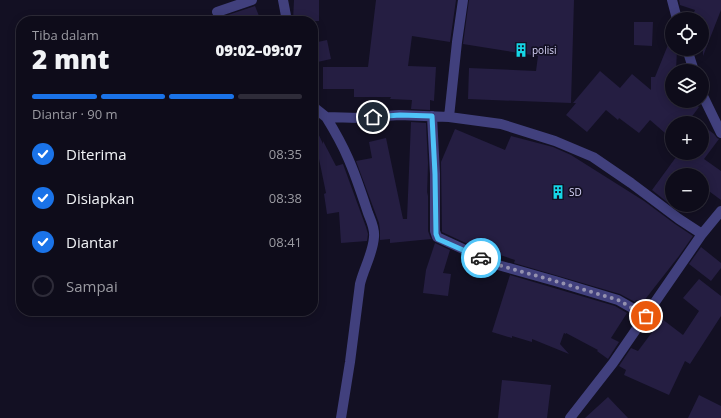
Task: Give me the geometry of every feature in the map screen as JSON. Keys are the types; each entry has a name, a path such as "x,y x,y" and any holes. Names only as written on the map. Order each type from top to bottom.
{"street":[{"path":"217,12 252,0"},
{"path":"283,0 286,16"},
{"path":"449,117 463,0"},
{"path":"672,0 675,12"},
{"path":"709,108 721,133"},
{"path":"318,111 326,117 348,156 374,232 373,247 362,274 360,284 341,418"},
{"path":"326,117 360,118 400,115 432,116 501,124 555,141 593,157 631,183 678,219 702,234"},
{"path":"432,116 435,174 435,231 437,237 498,265 618,300 646,316"},
{"path":"570,418 613,362 702,234 721,210"}],"building":[{"path":"294,0 319,0 319,21 318,16 293,16"},
{"path":"376,0 456,0 450,42 412,36 408,66 436,67 434,101 430,100 430,110 411,109 412,100 390,99 391,97 354,97 354,89 323,89 323,67 368,67"},
{"name":"polisi","path":"469,0 574,0 571,103 468,99 469,68 536,71 538,56 463,44"},
{"path":"679,0 721,0 721,10 709,41 709,12 694,12 695,10 680,5"},
{"path":"255,6 259,16 225,16"},
{"path":"634,22 653,22 652,46 634,45"},
{"path":"327,40 331,59 318,62 318,42"},
{"path":"665,52 665,56 677,56 676,64 665,64 665,108 698,108 692,116 665,116 665,133 650,120 639,133 619,118 618,120 606,110 587,132 566,115 576,103 573,103 600,71 620,88 632,74 651,90 651,77 655,77"},
{"path":"411,122 426,123 428,163 428,231 431,239 390,243 390,239 380,240 379,223 356,161 372,158 369,142 386,138 403,219 407,219"},
{"name":"SD","path":"455,129 505,150 511,136 553,147 571,155 644,201 693,236 643,302 636,300 635,302 620,294 514,263 515,260 470,245 442,232 441,162"},
{"path":"709,130 719,139 709,152"},
{"path":"318,133 336,166 343,164 366,227 368,234 367,241 341,243 339,212 327,214 324,194 326,193 319,159 318,160"},
{"path":"674,160 705,160 721,171 721,200 709,191 709,168 668,168"},
{"path":"665,172 665,200 652,190"},
{"path":"435,243 450,250 443,273 451,274 448,296 423,293 426,270"},
{"path":"701,247 721,263 721,268 711,281 689,264"},
{"path":"510,275 615,306 627,313 611,338 619,342 608,359 597,351 598,350 566,333 564,333 560,344 569,354 532,339 532,342 492,332"},
{"path":"699,279 721,296 721,316 690,364 685,361 669,395 624,375 626,370 619,366 631,348 638,351 662,319 683,335 699,311 683,298"},
{"path":"502,380 551,385 547,418 498,418"},
{"path":"699,395 721,406 721,418 688,418"},
{"path":"608,397 628,418 585,418"}],"way so far":[{"path":"481,258 498,265 618,300 646,316"}],"place":[{"name":"polisi","path":"521,50"},
{"name":"SD","path":"558,192"}],"route":[{"path":"373,117 400,115 432,116 437,237 438,239 481,258"}]}
